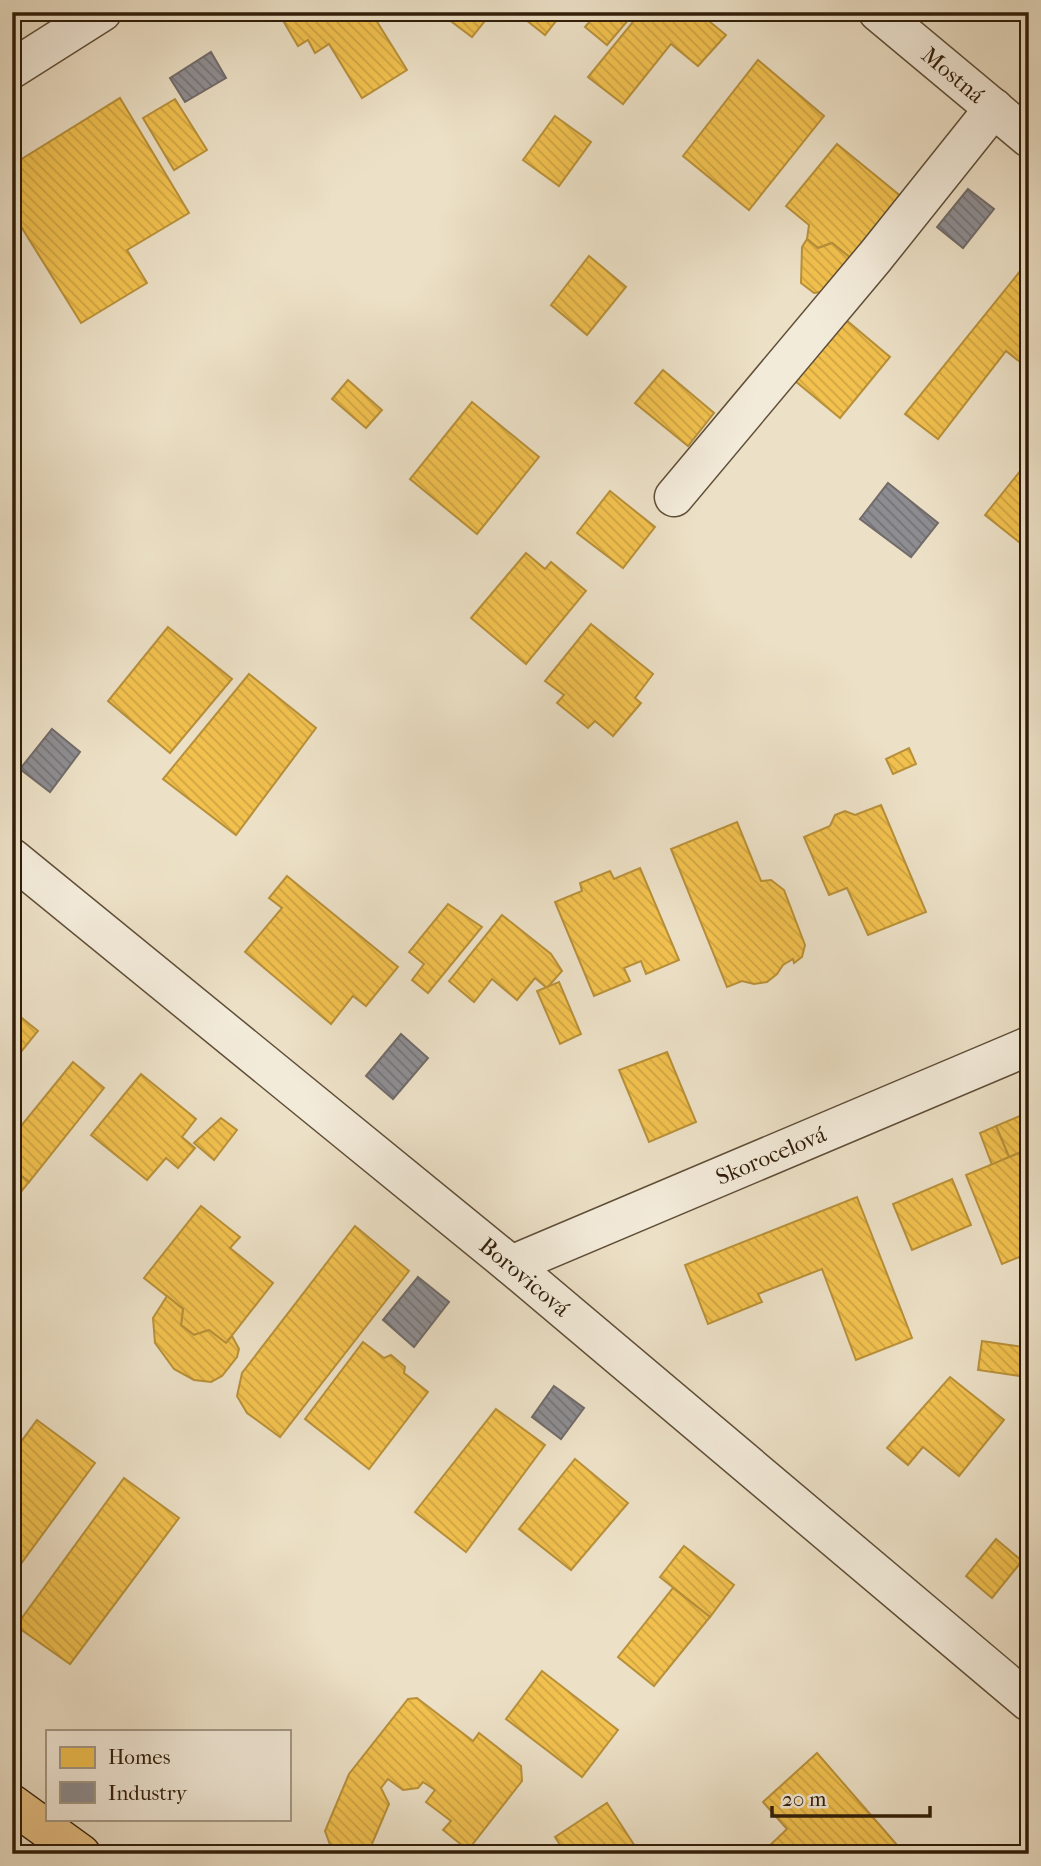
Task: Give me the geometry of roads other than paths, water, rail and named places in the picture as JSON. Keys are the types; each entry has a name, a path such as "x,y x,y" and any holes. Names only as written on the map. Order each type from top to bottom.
{"main road":[{"path":"12,1804 81,1854"}],"street":[{"path":"12,69 102,12"},
{"name":"Mostná","path":"878,12 1029,138"},
{"path":"674,497 875,257 993,108"},
{"name":"Borovicová","path":"12,858 511,1265 1029,1702"},
{"name":"Skorocelová","path":"511,1265 1029,1046"}]}
